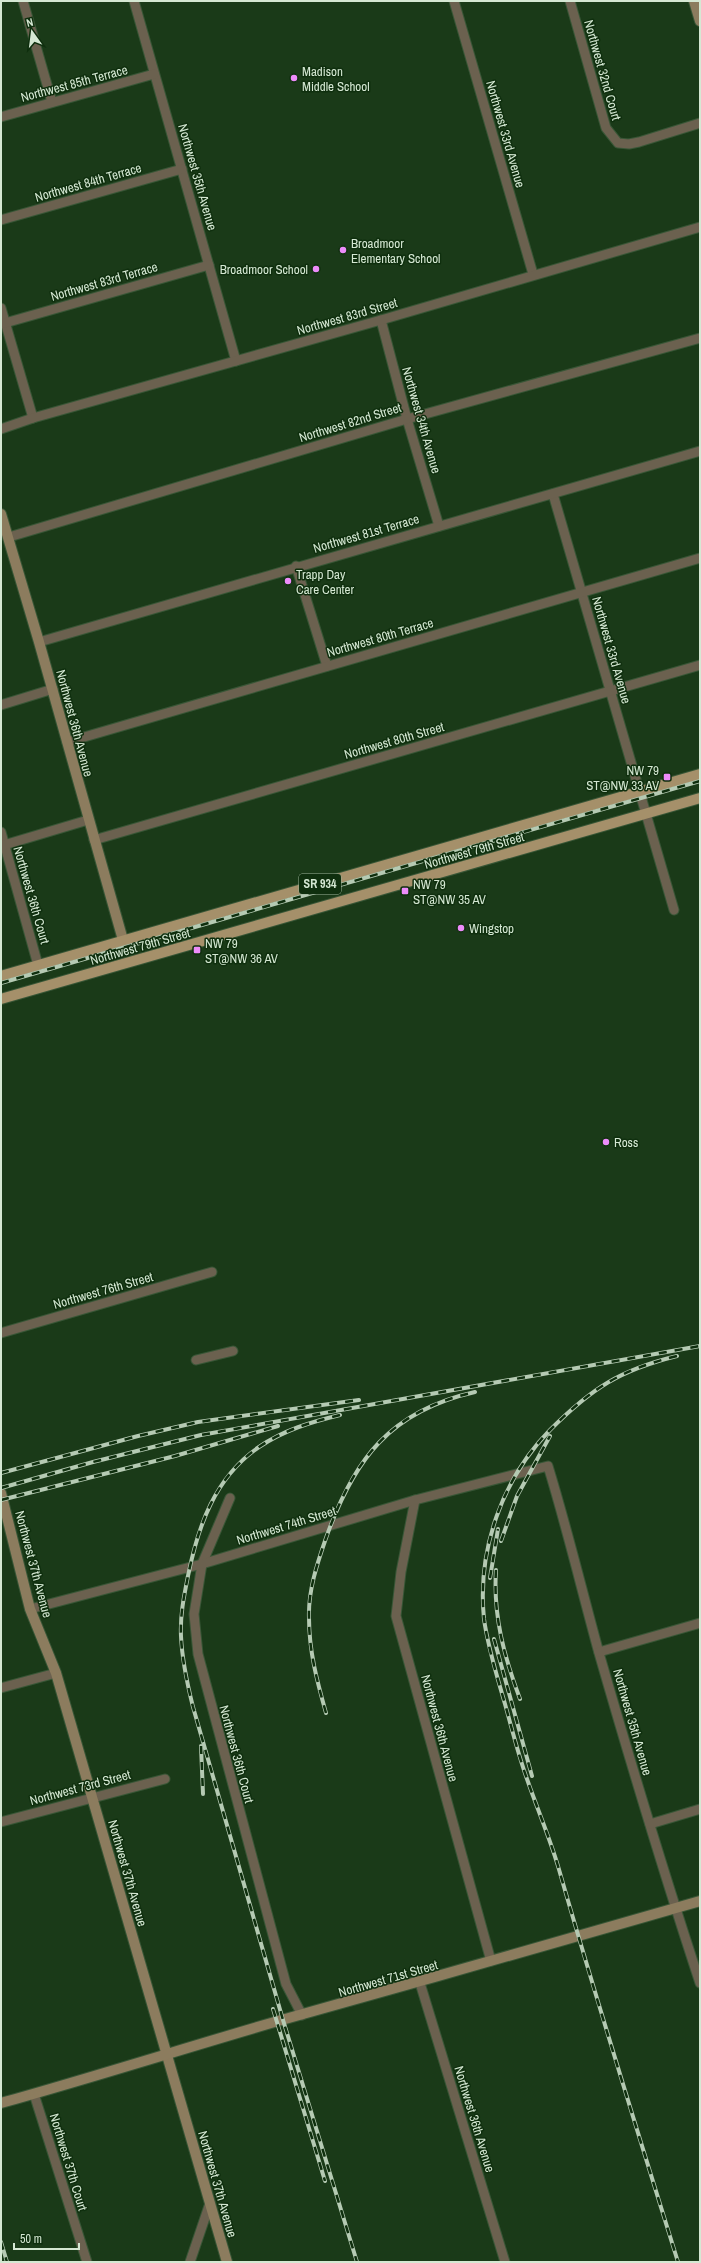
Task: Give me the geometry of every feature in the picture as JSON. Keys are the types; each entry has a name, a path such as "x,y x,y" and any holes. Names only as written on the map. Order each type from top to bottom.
{"main road":[{"name":"Northwest 79th Street","path":"1,976 38,964 700,774"},
{"name":"Northwest 79th Street","path":"1,999 700,798"}],"street":[{"path":"23,1 52,102"},
{"name":"Northwest 35th Avenue","path":"134,1 236,361"},
{"name":"Northwest 33rd Avenue","path":"454,1 533,274"},
{"name":"Northwest 32nd Court","path":"570,1 606,128 618,143 628,144 639,142 700,123"},
{"path":"694,1 700,21"},
{"name":"Northwest 85th Terrace","path":"1,117 154,74"},
{"name":"Northwest 84th Terrace","path":"1,220 182,168"},
{"name":"Northwest 83rd Street","path":"1,428 381,320 533,274 700,227"},
{"name":"Northwest 83rd Terrace","path":"5,323 209,265"},
{"path":"1,308 33,418"},
{"name":"Northwest 34th Avenue","path":"381,320 407,419 439,526"},
{"name":"Northwest 82nd Street","path":"9,537 407,419 700,338"},
{"name":"Northwest 81st Terrace","path":"40,642 296,566 554,494 700,451"},
{"name":"Northwest 33rd Avenue","path":"554,494 645,814 674,910"},
{"name":"Northwest 36th Avenue","path":"1,514 40,642 88,820 123,940"},
{"name":"Northwest 80th Terrace","path":"67,742 700,558"},
{"path":"296,566 327,666"},
{"name":"Northwest 80th Street","path":"94,840 700,665"},
{"path":"1,705 52,689"},
{"path":"3,846 88,820"},
{"name":"Northwest 36th Court","path":"1,832 3,846 38,964"},
{"name":"Northwest 76th Street","path":"1,1333 212,1272"},
{"path":"196,1360 233,1351"},
{"name":"Northwest 35th Avenue","path":"548,1466 566,1523 599,1652 650,1824 700,1983"},
{"name":"Northwest 74th Street","path":"30,1609 202,1564 415,1500 548,1466"},
{"name":"Northwest 37th Avenue","path":"1,1493 30,1609 56,1673 227,2262"},
{"name":"Northwest 36th Court","path":"230,1498 202,1564 194,1614 198,1654 286,1984 302,2015"},
{"name":"Northwest 36th Avenue","path":"415,1500 401,1572 396,1616 491,1961"},
{"path":"599,1652 700,1623"},
{"path":"1,1688 56,1673"},
{"name":"Northwest 73rd Street","path":"1,1822 165,1779"},
{"path":"650,1824 700,1809"},
{"name":"Northwest 71st Street","path":"1,2103 302,2015 420,1983 577,1935 700,1901"},
{"name":"Northwest 36th Avenue","path":"420,1983 505,2262"},
{"name":"Northwest 37th Court","path":"34,2094 87,2262"},
{"path":"190,2262 210,2203"}],"railway":[{"path":"1,983 700,781"},
{"path":"1,1488 93,1462 201,1435 700,1346"},
{"path":"677,1356 657,1361 623,1374 608,1382 565,1415 533,1449 518,1470 496,1517 489,1542 483,1593 484,1619 488,1641 518,1751 558,1866 678,2262"},
{"path":"326,1713 310,1642 309,1608 316,1568 337,1510 349,1485 363,1462 379,1442 398,1426 420,1412 445,1400 475,1392"},
{"path":"1,1473 138,1436 198,1422 359,1400"},
{"path":"340,1415 298,1427 268,1441 244,1459 220,1488 203,1521 192,1557 183,1606 181,1636 185,1672 193,1707 283,2020 357,2262"},
{"path":"1,1500 175,1456 278,1426"},
{"path":"501,1541 517,1496 550,1436"},
{"path":"490,1578 498,1529"},
{"path":"496,1570 496,1604 498,1620 509,1667 520,1699"},
{"path":"494,1639 532,1776"},
{"path":"201,1746 203,1794"},
{"path":"273,2009 325,2181"},
{"path":"1,2242 7,2262"}],"place":[{"name":"Madison Middle School","path":"294,78"},
{"name":"Broadmoor Elementary School","path":"343,250"},
{"name":"Broadmoor School","path":"316,269"},
{"name":"Trapp Day Care Center","path":"288,581"},
{"name":"NW 79 ST@NW 33 AV","path":"667,777"},
{"name":"NW 79 ST@NW 35 AV","path":"405,891"},
{"name":"Wingstop","path":"461,928"},
{"name":"NW 79 ST@NW 36 AV","path":"197,950"},
{"name":"Ross","path":"606,1142"}]}
